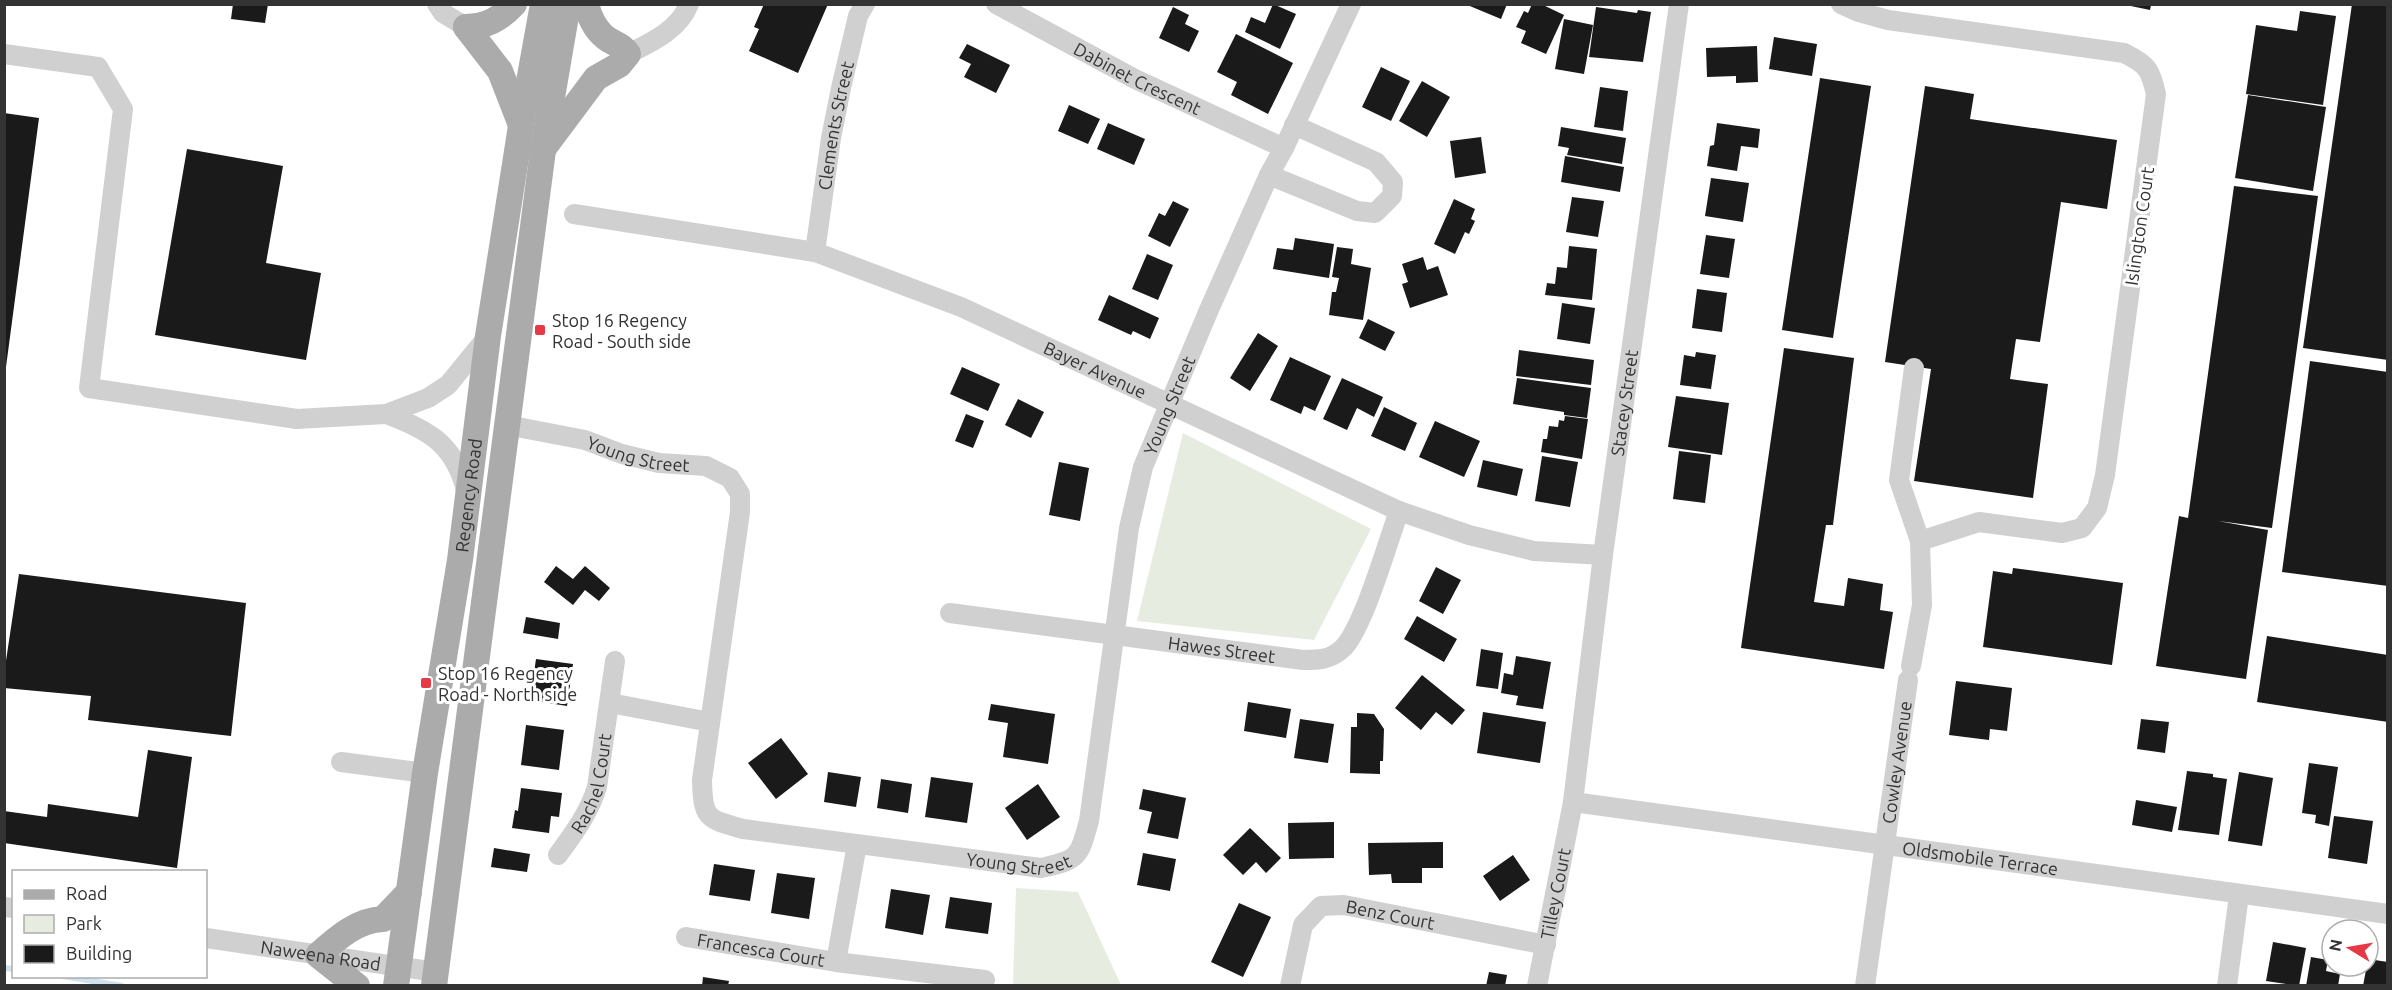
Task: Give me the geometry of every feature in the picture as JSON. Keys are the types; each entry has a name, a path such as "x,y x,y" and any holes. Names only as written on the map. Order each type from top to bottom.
{"main road":[{"path":"466,27 484,26 503,16 514,4"},
{"name":"Regency Road","path":"398,976 425,773 460,560 488,336 543,4"},
{"name":"Regency Road","path":"435,979 543,150 568,4"},
{"path":"543,150 596,78 619,65 628,54 623,46 600,32 594,25 586,4"},
{"path":"466,27 500,71 521,126"},
{"path":"478,422 507,425"},
{"path":"425,773 461,777"},
{"path":"357,986 318,955 345,932 374,920 383,919 409,892"}],"street":[{"path":"437,4 443,13 466,27"},
{"path":"628,54 658,39 684,17 689,4"},
{"name":"Clements Street","path":"815,252 831,138 858,16 865,4"},
{"name":"Dabinet Crescent","path":"996,4 1135,79 1284,148"},
{"name":"Young Street","path":"507,425 585,440 622,454 659,463 706,466 730,478 740,494 740,513 702,780 703,806 716,822 743,828 1041,868 1063,863 1080,851 1089,821 1129,528 1143,467 1269,175 1284,148 1351,4"},
{"name":"Stacey Street","path":"1573,802 1603,555 1679,4"},
{"name":"Islington Court","path":"1841,4 1888,20 2124,53 2144,63 2152,78 2156,94 2105,475 2097,508 2082,528 2062,533 1979,522 1920,542"},
{"path":"4,54 98,67 123,109 89,388 297,419 386,414 428,398 448,386 488,336"},
{"path":"1269,175 1357,211 1375,213 1392,196 1393,182 1376,162 1294,125"},
{"name":"Bayer Avenue","path":"574,214 815,252 962,307 1399,511 1469,535 1534,551 1603,555"},
{"name":"Cowley Avenue","path":"1865,986 1909,673 1922,605 1920,542 1899,480 1914,368"},
{"path":"386,414 418,426 440,442 460,469 468,498"},
{"name":"Hawes Street","path":"950,613 1303,660 1324,660 1343,649 1358,626 1399,511"},
{"name":"Rachel Court","path":"558,855 592,803 597,787 615,661"},
{"path":"610,703 710,722"},
{"path":"341,762 425,773"},
{"name":"Oldsmobile Terrace","path":"1573,802 2388,914"},
{"name":"Tilley Court","path":"1537,986 1573,802"},
{"name":"Francesca Court","path":"836,962 857,844"},
{"path":"2227,986 2239,895"},
{"name":"Benz Court","path":"1290,986 1303,925 1321,906 1344,905 1546,945"},
{"name":"Francesca Court","path":"686,937 836,962 985,980"},
{"name":"Naweena Road","path":"207,938 318,955 398,976 435,979"}],"green space":[{"path":"1183,433 1371,529 1314,640 1137,621"},
{"path":"1016,888 1078,892 1121,985 1013,985"}],"building":[{"path":"233,4 268,4 265,23 231,19"},
{"path":"764,4 828,4 798,73 749,51 759,29 754,27"},
{"path":"1273,4 1296,14 1280,49 1245,32 1251,17 1265,23"},
{"path":"1465,4 1507,4 1501,19"},
{"path":"1532,4 1541,4 1564,15 1546,54 1521,43 1526,31 1516,27 1524,11 1528,13"},
{"path":"2352,4 2388,4 2388,360 2303,348"},
{"path":"2126,5 2151,5 2150,10"},
{"path":"1173,7 1189,15 1185,24 1199,31 1189,52 1159,38"},
{"path":"1596,7 1637,13 1638,10 1651,12 1643,62 1589,57"},
{"path":"2300,11 2336,16 2323,105 2246,94 2256,25 2297,31"},
{"path":"1564,19 1593,25 1584,74 1555,69"},
{"path":"1236,34 1293,63 1268,114 1231,95 1237,82 1217,72"},
{"path":"1774,37 1817,44 1812,76 1769,69"},
{"path":"967,44 1010,65 996,93 964,77 971,64 959,58"},
{"path":"1757,46 1758,82 1736,83 1736,76 1707,77 1706,48"},
{"path":"1381,67 1410,81 1391,121 1362,107"},
{"path":"1820,78 1871,86 1833,338 1782,330"},
{"path":"1422,81 1450,97 1427,137 1399,121"},
{"path":"1925,86 1974,94 1970,119 2117,140 2107,209 2061,202 2040,342 2016,339 2010,379 2048,384 2033,498 1914,481 1931,369 1885,362"},
{"path":"1600,87 1628,91 1623,131 1594,127"},
{"path":"2248,95 2326,107 2313,191 2235,178"},
{"path":"1069,105 1100,119 1088,144 1058,131"},
{"path":"4,113 39,118 6,367 4,367"},
{"path":"1108,123 1145,139 1134,165 1097,149"},
{"path":"1717,123 1760,129 1758,148 1741,146 1737,171 1707,166 1710,146 1714,145"},
{"path":"1561,127 1626,138 1622,164 1567,155 1569,148 1558,146"},
{"path":"1481,137 1486,173 1455,178 1450,141"},
{"path":"187,149 283,166 266,263 321,273 306,360 155,335"},
{"path":"1565,156 1624,167 1620,192 1561,182"},
{"path":"1711,178 1749,183 1743,222 1705,216"},
{"path":"2234,186 2318,196 2272,528 2218,521 2268,530 2246,679 2156,666 2179,516 2188,518"},
{"path":"1572,197 1604,201 1598,237 1566,232"},
{"path":"1454,199 1475,209 1471,219 1475,221 1469,234 1465,232 1455,254 1434,244"},
{"path":"1173,201 1189,209 1170,247 1148,236 1159,213 1165,216"},
{"path":"1706,235 1735,239 1729,278 1700,274"},
{"path":"1295,238 1334,244 1329,278 1273,269 1277,248 1293,250"},
{"path":"1569,246 1597,249 1592,300 1545,295 1547,283 1555,284 1557,267 1567,268"},
{"path":"1337,247 1353,249 1351,264 1371,268 1363,320 1329,315 1332,292 1336,292 1339,278 1332,277"},
{"path":"1147,254 1173,265 1158,300 1132,289"},
{"path":"1423,257 1427,270 1438,266 1448,295 1410,308 1402,284 1408,282 1402,264"},
{"path":"1697,289 1727,293 1722,332 1692,328"},
{"path":"1109,295 1159,318 1150,339 1133,331 1131,335 1098,320"},
{"path":"1562,303 1595,308 1590,344 1557,339"},
{"path":"1368,319 1395,332 1385,351 1359,338"},
{"path":"1258,333 1278,346 1250,391 1230,378"},
{"path":"1784,348 1854,358 1833,525 1826,525 1814,602 1844,606 1848,578 1883,584 1880,610 1893,612 1884,669 1741,648"},
{"path":"1519,350 1594,360 1591,385 1516,376"},
{"path":"1696,352 1716,355 1711,389 1680,385 1684,355 1695,357"},
{"path":"1290,357 1331,376 1315,411 1304,406 1301,414 1270,400"},
{"path":"2310,361 2388,372 2388,586 2282,572"},
{"path":"962,367 1000,384 988,411 950,394"},
{"path":"1342,378 1383,397 1374,417 1357,408 1347,430 1323,419"},
{"path":"1517,378 1591,388 1587,418 1513,404"},
{"path":"1676,396 1729,403 1722,455 1668,447"},
{"path":"1018,399 1044,412 1031,438 1005,425"},
{"path":"1384,407 1417,423 1405,451 1371,436"},
{"path":"966,414 984,421 973,448 955,441"},
{"path":"1565,416 1588,419 1582,459 1541,452 1543,439 1547,439 1549,426 1558,427 1559,420 1564,421"},
{"path":"1435,421 1480,441 1464,477 1419,457"},
{"path":"1679,451 1711,455 1705,503 1673,499"},
{"path":"1542,456 1578,462 1570,507 1535,501"},
{"path":"1483,460 1523,469 1517,496 1477,487"},
{"path":"1059,462 1089,468 1080,521 1049,515"},
{"path":"556,566 573,579 585,566 610,588 599,601 585,590 573,605 544,582"},
{"path":"1436,567 1461,580 1443,614 1419,601"},
{"path":"2013,568 2123,583 2112,665 1983,647 1993,571 2012,574"},
{"path":"19,574 246,603 231,736 88,720 91,696 4,688 4,674"},
{"path":"1417,616 1457,639 1444,662 1404,639"},
{"path":"526,617 560,623 558,639 523,633"},
{"path":"2267,636 2388,655 2388,722 2257,702"},
{"path":"1481,649 1503,653 1498,689 1476,686"},
{"path":"1516,656 1551,662 1543,709 1516,705 1518,696 1501,693 1504,673 1513,675"},
{"path":"536,659 573,664 567,706 530,700"},
{"path":"1422,675 1465,710 1452,725 1436,712 1421,730 1395,708"},
{"path":"1956,681 2012,688 2007,731 1990,729 1989,740 1949,735"},
{"path":"1248,702 1291,709 1286,738 1244,731"},
{"path":"991,704 1055,714 1048,764 1003,757 1008,723 988,720"},
{"path":"1483,712 1546,722 1540,763 1477,753"},
{"path":"1357,713 1374,714 1384,729 1383,761 1380,761 1380,774 1350,773 1351,727 1357,727"},
{"path":"1300,719 1334,724 1328,763 1294,758"},
{"path":"2141,719 2169,722 2165,753 2137,749"},
{"path":"526,725 564,730 559,770 521,765"},
{"path":"781,738 808,774 776,799 748,763"},
{"path":"148,750 192,757 177,868 4,843 4,811 47,817 48,804 138,817"},
{"path":"2309,763 2338,767 2329,826 2315,823 2316,815 2302,813"},
{"path":"2187,771 2213,774 2213,777 2227,779 2219,835 2178,830"},
{"path":"828,772 861,777 856,807 824,802"},
{"path":"2239,772 2273,778 2262,846 2228,841"},
{"path":"931,777 973,783 967,823 925,817"},
{"path":"881,779 912,784 908,813 877,808"},
{"path":"1038,784 1060,817 1027,840 1005,808"},
{"path":"521,788 562,793 559,817 551,816 549,833 512,828 515,810 518,811"},
{"path":"1143,789 1186,798 1178,839 1147,833 1152,812 1139,809"},
{"path":"2136,800 2177,807 2172,832 2132,825"},
{"path":"2334,816 2373,821 2367,864 2328,858"},
{"path":"1334,822 1334,858 1289,859 1288,823"},
{"path":"1250,828 1281,858 1266,873 1256,862 1243,875 1223,855"},
{"path":"1443,842 1443,868 1422,868 1422,883 1392,883 1391,874 1369,875 1368,843"},
{"path":"494,848 530,854 527,872 491,867"},
{"path":"1143,853 1176,859 1170,891 1137,885"},
{"path":"1513,855 1530,880 1500,901 1483,876"},
{"path":"714,864 755,870 750,901 709,895"},
{"path":"777,873 815,878 809,919 771,913"},
{"path":"891,889 930,895 923,935 885,928"},
{"path":"950,897 992,903 988,934 945,928"},
{"path":"1239,903 1271,917 1243,977 1211,962"},
{"path":"2273,942 2306,948 2299,986 2266,981"},
{"path":"2311,957 2320,959 2320,978 2339,978 2338,986 2306,986"},
{"path":"2380,961 2388,962 2386,986 2363,986 2364,978 2380,978"},
{"path":"1489,972 1507,975 1505,986 1486,986"},
{"path":"703,977 729,981 728,986 702,986"}],"waterway":[{"path":"4,968 12,969"},
{"path":"75,978 122,986"}],"place":[{"name":"Stop 16 Regency Road - South side","path":"540,330"},
{"name":"Stop 16 Regency Road - North side","path":"426,683"}]}
